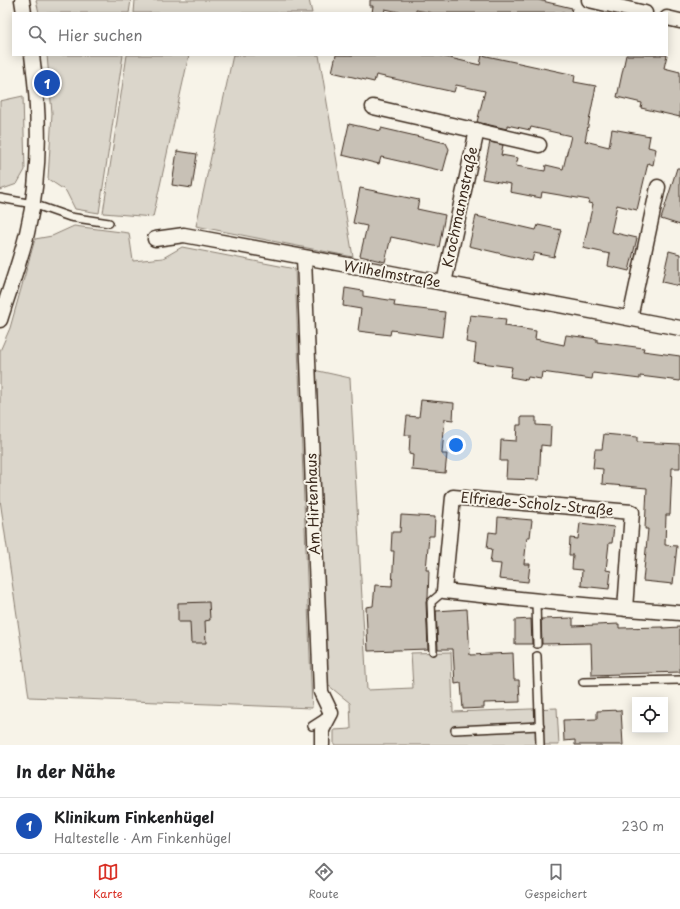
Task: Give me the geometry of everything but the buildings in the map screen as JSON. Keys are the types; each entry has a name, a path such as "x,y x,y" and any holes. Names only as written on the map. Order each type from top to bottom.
{"street":[{"path":"22,0 24,12"},
{"path":"589,0 641,12"},
{"path":"668,18 680,21"},
{"path":"0,320 27,234 33,204 38,139 36,84 32,56"},
{"name":"Krochmannstraße","path":"372,107 539,145"},
{"name":"Krochmannstraße","path":"444,283 477,130"},
{"path":"630,318 658,187"},
{"name":"Wilhelmstraße","path":"154,239 184,235 680,328"},
{"name":"Am Hirtenhaus","path":"304,258 321,692 331,713"},
{"name":"Elfriede-Scholz-Straße","path":"444,591 453,497 632,512 625,609"},
{"path":"444,591 536,601 680,613"},
{"path":"322,745 322,730 331,713"}],"lane":[{"path":"0,198 33,204 70,217 109,223"},
{"path":"433,651 431,602 444,591"},
{"path":"536,601 538,644"},
{"path":"538,656 540,745"},
{"path":"582,682 680,680"},
{"path":"312,726 331,713"},
{"path":"455,730 540,726"}],"shaded area":[{"path":"36,0 131,0 129,12 39,12"},
{"path":"135,0 309,0 312,12 134,12"},
{"path":"47,56 123,56 99,213 75,209 66,191 48,179 52,113"},
{"path":"127,56 189,56 153,217 103,213"},
{"path":"233,56 319,56 353,257 196,226"},
{"path":"23,96 25,170 17,184 0,190 0,101"},
{"path":"74,226 129,233 133,261 163,258 182,247 295,269 312,708 29,697 0,500 0,351 10,328 35,239 52,236"},
{"path":"314,370 350,378 367,690 413,688 411,653 451,652 453,712 557,708 559,745 334,745 334,730 351,729 350,703 328,685"}],"place":[{"name":"Klinikum Finkenhügel","path":"47,83"}]}
